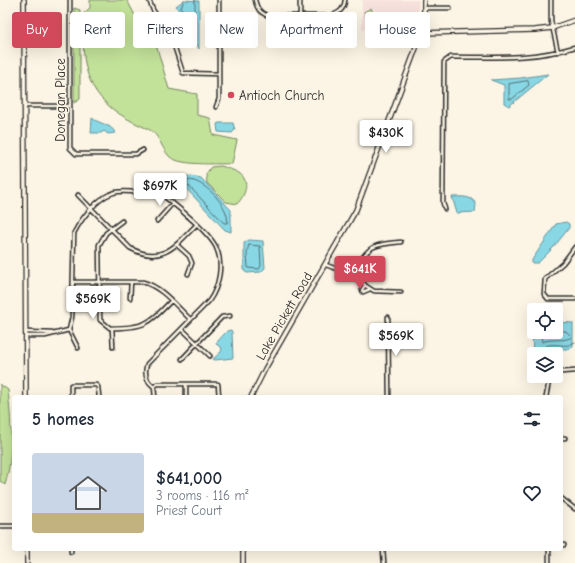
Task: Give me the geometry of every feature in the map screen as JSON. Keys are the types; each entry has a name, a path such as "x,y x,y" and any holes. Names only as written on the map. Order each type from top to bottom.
{"main road":[{"path":"24,0 26,395"},
{"name":"Lake Pickett Road","path":"424,0 425,12"},
{"path":"430,33 523,31 552,28 575,20"},
{"name":"Lake Pickett Road","path":"252,395 261,376 361,200 417,48"},
{"path":"27,551 27,563"},
{"path":"243,551 243,563"}],"street":[{"name":"Donegan Place","path":"70,0 70,148 76,154 136,154 143,150"},
{"path":"149,0 153,10 171,36 183,73 219,74"},
{"path":"216,107 219,99 219,0"},
{"path":"255,0 257,9 262,14 266,15"},
{"path":"300,0 300,12"},
{"path":"340,12 343,8 345,0"},
{"path":"551,0 552,28 558,52"},
{"path":"425,8 450,8"},
{"path":"445,209 443,203 444,62 451,56 511,58 558,52 575,47"},
{"path":"24,106 70,106"},
{"path":"78,348 69,330 72,317 74,233 78,224 104,197 114,192 156,192 173,203 211,240 216,248 219,278 215,292 148,364 145,370 147,380 154,387 155,395"},
{"path":"78,195 91,210 130,248 140,254 161,254 176,245 196,225"},
{"path":"157,221 173,203"},
{"path":"122,221 102,237 99,245 100,320 112,328 140,326 147,324 171,301"},
{"path":"354,272 365,252 372,246 382,243 401,242"},
{"path":"176,245 189,256 192,263 188,274"},
{"path":"575,247 563,263 545,279 544,294 549,299 575,299"},
{"path":"326,264 337,270 354,272 370,289 376,291 401,292"},
{"path":"73,282 131,282 151,284 159,289 190,319"},
{"path":"130,298 131,282"},
{"path":"365,285 362,290 363,292 370,289"},
{"path":"182,359 222,318 230,316"},
{"path":"388,317 389,395"},
{"path":"112,328 113,347"},
{"path":"182,329 210,356"},
{"path":"26,334 54,334 69,330"},
{"path":"563,372 575,371"},
{"path":"546,395 549,383"},
{"path":"154,387 157,384 218,384 218,395"},
{"path":"186,384 186,395"},
{"path":"71,395 70,385 96,385 98,387 99,395"},
{"path":"563,500 575,509"},
{"path":"0,526 12,526"},
{"path":"383,551 384,563"},
{"path":"549,551 549,563"}],"shaded area":[{"path":"362,0 419,0 418,12 365,12 365,29 362,30"}],"green space":[{"path":"90,0 127,0 133,12 133,48 157,48 169,89 197,94 197,115 210,118 213,135 237,140 232,164 198,164 173,159 168,155 153,132 126,118 111,108 100,97 87,73 83,48 125,48 125,12 85,12 90,8"},
{"path":"74,8 80,10 80,12 74,12"},
{"path":"371,8 373,12 365,12 365,15 364,12"},
{"path":"74,48 80,48 80,99 74,103"},
{"path":"221,166 239,173 245,180 246,188 237,204 226,202 207,183 206,174 211,167"},
{"path":"0,384 8,390 11,426 10,462 5,485 0,481"}],"water":[{"path":"184,0 199,1 199,49 197,44 197,12 180,12 176,6"},
{"path":"548,74 509,106 504,103 504,85 491,80 521,78"},
{"path":"92,118 108,126 115,133 108,134 104,131 101,133 91,133"},
{"path":"233,123 235,130 232,133 218,132 217,124"},
{"path":"191,176 201,178 231,210 231,232 225,230 181,183 179,177"},
{"path":"452,197 466,197 471,199 476,204 475,212 457,213"},
{"path":"566,222 569,224 569,228 553,248 538,263 532,263 532,260 556,224"},
{"path":"249,240 263,241 265,268 261,272 247,273 244,271 244,243"},
{"path":"563,322 573,323 573,347 563,349 563,347 533,347 532,339 563,339"},
{"path":"231,330 233,358 213,359 221,352 222,348 216,344 217,342 227,331"}],"place":[{"name":"Antioch Church","path":"231,95"}]}
